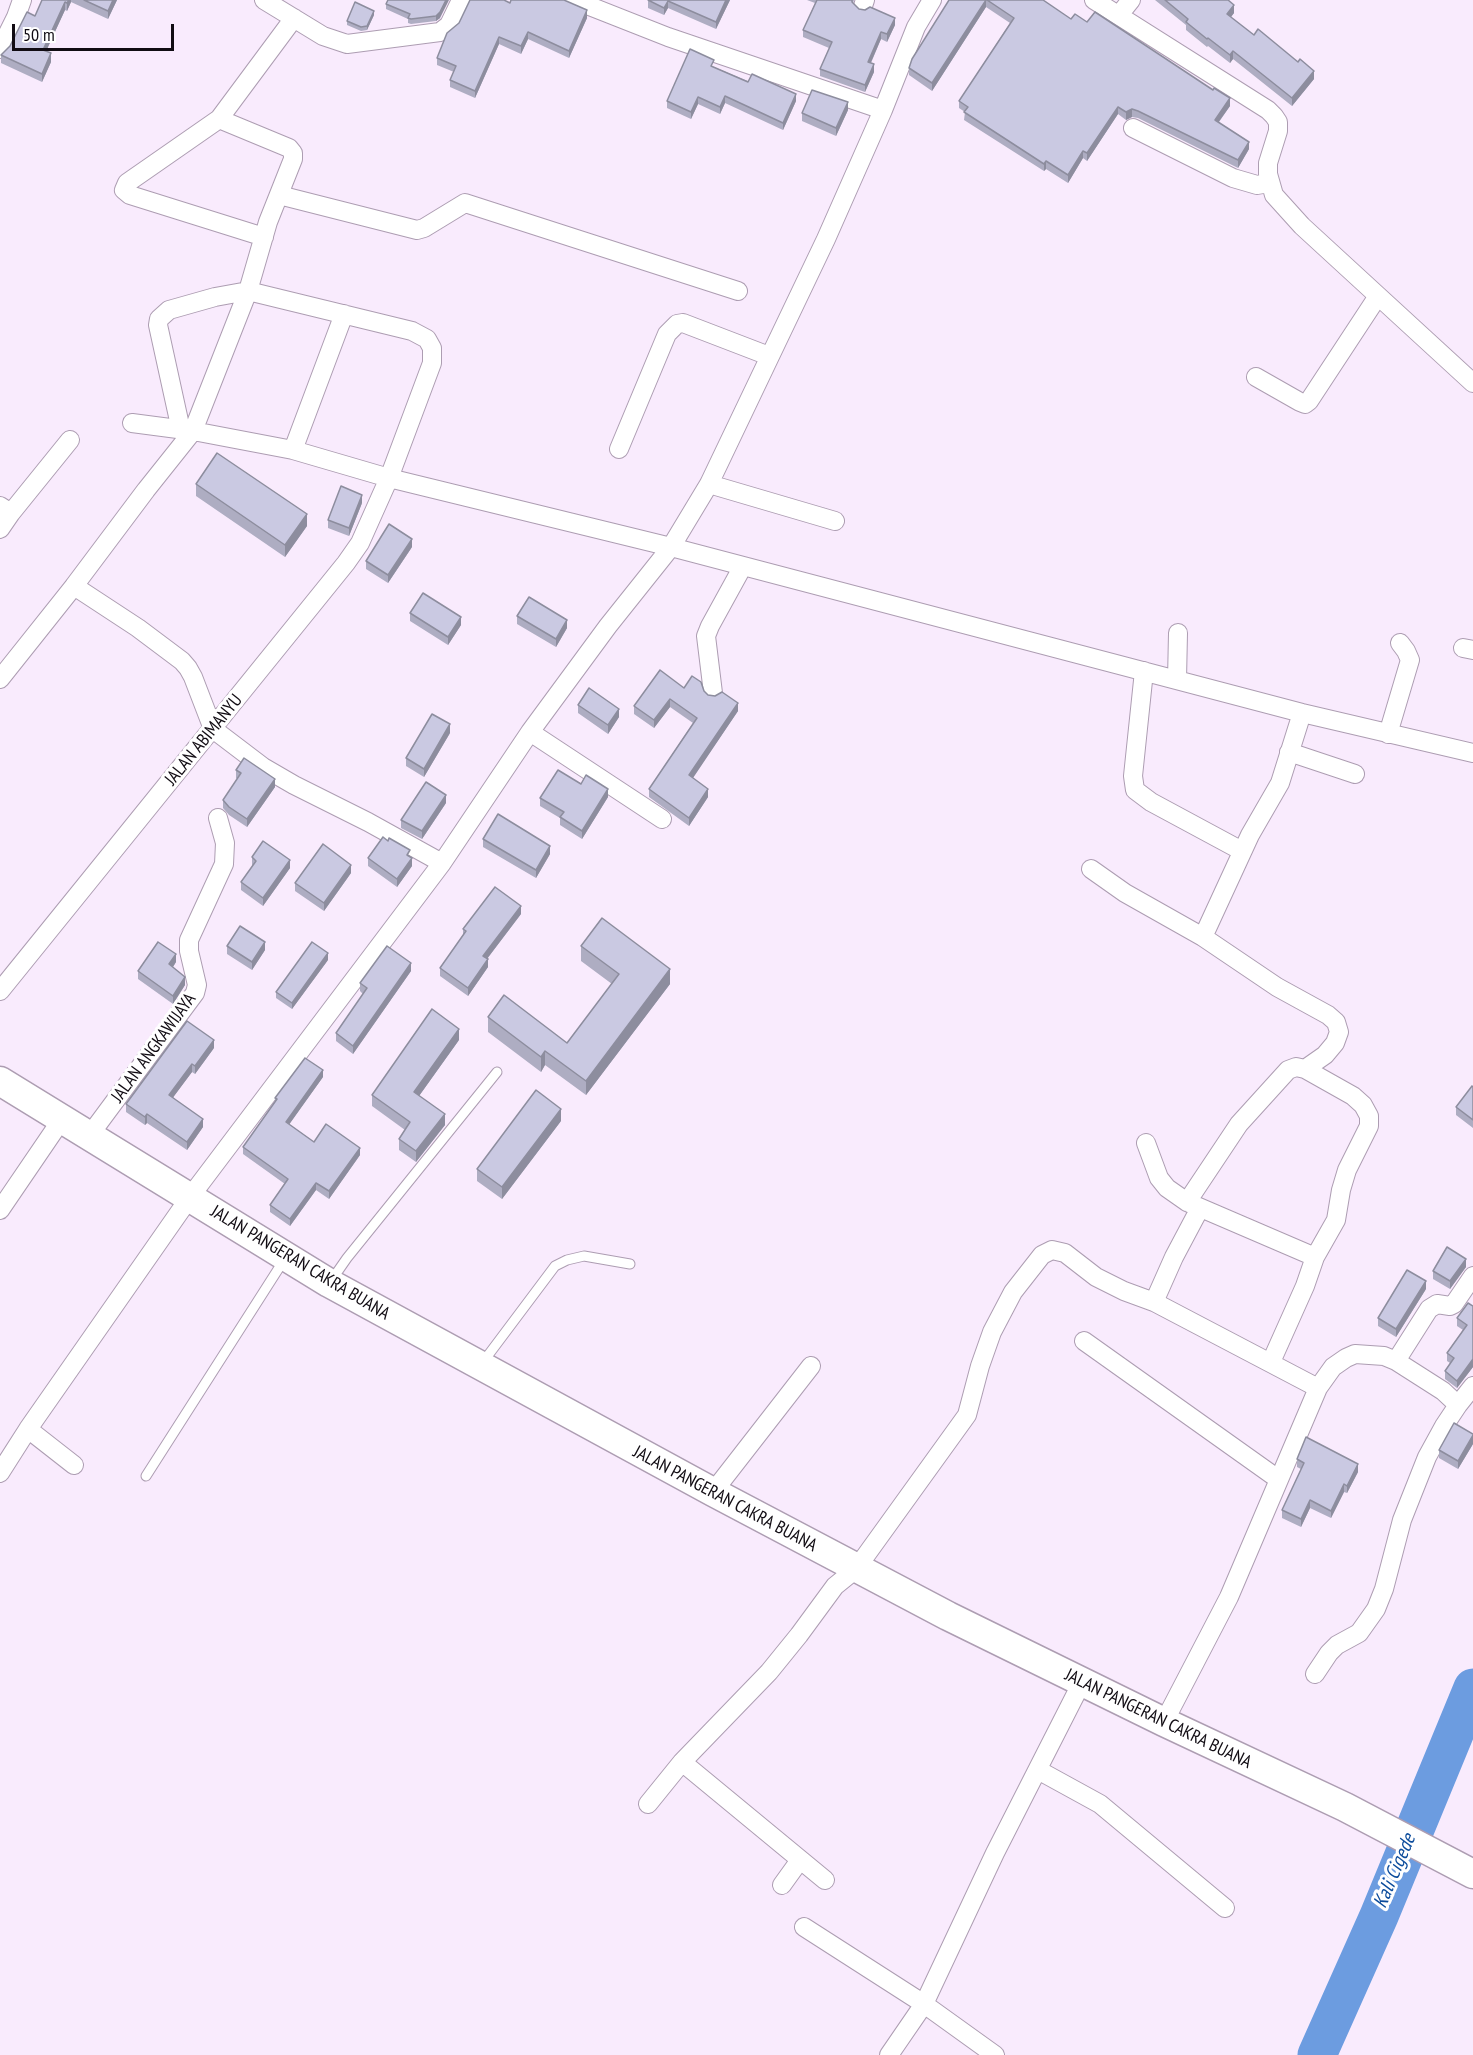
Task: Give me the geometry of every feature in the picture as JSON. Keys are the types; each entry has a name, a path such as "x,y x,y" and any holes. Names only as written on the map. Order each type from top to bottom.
{"main road":[{"name":"JALAN PANGERAN CAKRA BUANA","path":"0,1081 285,1258 480,1367 856,1569 1164,1722 1345,1807 1473,1874"}],"street":[{"path":"0,49 22,0"},
{"path":"264,0 323,36 347,44 440,32 449,26 461,0"},
{"path":"574,0 603,6 668,38 883,110"},
{"path":"0,1473 28,1429 190,1197 442,863 530,732 608,626 671,547 709,484 826,239 883,110 916,27 932,0"},
{"path":"1094,0 1274,116 1278,123 1278,131 1268,163 1269,183 1274,195 1287,211 1473,382"},
{"path":"1119,15 1131,0"},
{"path":"264,237 130,195 124,190 127,183 219,119 294,18"},
{"path":"0,679 74,586 187,431 248,291 264,237 293,159 293,153 289,148 219,119"},
{"path":"1133,128 1233,178 1257,185 1269,183"},
{"path":"279,195 417,230 465,203 738,291"},
{"path":"187,431 158,326 159,319 169,310 215,297 248,291"},
{"name":"JALAN ABIMANYU","path":"0,991 213,729 360,543 389,478 432,363 432,348 427,339 412,331 248,291"},
{"path":"1256,377 1305,404 1378,296"},
{"path":"293,450 344,314"},
{"path":"619,449 667,334 677,324 682,323 770,356"},
{"path":"132,423 293,450 389,478 671,547 1388,734 1473,753"},
{"path":"0,529 6,510 70,440"},
{"path":"709,484 835,521"},
{"path":"713,693 706,636 743,566"},
{"path":"74,586 138,628 188,668 213,729 263,766 294,785 442,863"},
{"path":"1177,680 1178,633"},
{"path":"1388,734 1410,660 1400,643"},
{"path":"1144,671 1133,776 1135,790 1151,802 1242,851"},
{"path":"1203,937 1242,851 1280,783 1302,712"},
{"path":"530,732 662,819"},
{"path":"1289,752 1355,774"},
{"name":"JALAN ANGKAWIJAYA","path":"89,1136 195,993 197,985 189,951 189,940 224,864 225,843 218,818"},
{"path":"1091,869 1125,893 1203,937 1277,987 1328,1015 1336,1022 1339,1032 1335,1043 1324,1055 1305,1069"},
{"path":"1154,1302 1193,1205 1239,1124 1282,1075 1288,1070 1305,1069 1353,1096 1363,1105 1369,1116 1369,1126 1344,1180 1336,1220 1315,1257 1305,1286 1271,1362"},
{"path":"0,1210 62,1119"},
{"path":"1146,1143 1159,1178 1167,1188 1193,1205 1315,1257"},
{"path":"648,1804 682,1762 769,1672 835,1586 856,1569 967,1415 992,1332 1013,1292 1042,1255 1052,1250 1065,1252 1096,1277 1154,1302 1318,1388"},
{"path":"1396,1361 1429,1309 1437,1304 1450,1306 1454,1304 1473,1276"},
{"path":"1084,1341 1278,1479"},
{"path":"1164,1722 1228,1597 1318,1388 1333,1367 1355,1354 1384,1356 1396,1361 1443,1391 1458,1405"},
{"path":"713,1492 811,1366"},
{"path":"1315,1674 1329,1653 1337,1645 1359,1633 1376,1609 1384,1589 1402,1520 1427,1456 1444,1426 1473,1386"},
{"path":"28,1429 74,1465"},
{"path":"889,2055 924,2004 990,1863 1082,1682"},
{"path":"682,1762 825,1880"},
{"path":"1038,1770 1100,1804 1225,1908"},
{"path":"782,1885 801,1860"},
{"path":"804,1926 924,2004 995,2055"}],"lane":[{"path":"329,1283 496,1072"},
{"path":"480,1367 555,1266 584,1256 630,1264"},
{"path":"146,1476 285,1258"}],"building":[{"path":"42,0 69,0 65,2 43,50 51,53 42,74 1,55 10,46 27,12 35,16"},
{"path":"84,0 113,0 108,11"},
{"path":"388,0 446,0 436,16 411,19 408,18 410,14 386,4"},
{"path":"470,0 504,0 510,3 511,0 564,0 587,10 569,51 528,32 521,46 499,37 475,91 450,80 456,66 437,58 447,33 459,23"},
{"path":"648,0 726,0 716,22 668,1 664,8"},
{"path":"817,0 852,0 859,9 865,10 870,7 895,18 887,34 881,32 868,62 874,64 865,85 820,69 832,42 803,30"},
{"path":"949,0 986,0 932,83 909,68 912,59"},
{"path":"987,0 1043,0 1071,19 1075,14 1087,22 1095,12 1213,90 1214,88 1230,98 1215,120 1249,142 1238,160 1138,111 1132,109 1126,112 1118,107 1087,153 1083,151 1068,175 1046,161 1044,164 964,112 968,107 959,101 1014,18"},
{"path":"1165,0 1228,0 1234,5 1227,14 1254,35 1258,29 1298,62 1300,59 1314,71 1292,98 1233,51 1230,55 1207,39 1186,22 1188,19"},
{"path":"355,2 374,11 367,26 361,27 347,21"},
{"path":"690,49 714,60 711,66 748,82 752,74 796,94 783,123 725,96 720,107 698,97 691,112 667,101"},
{"path":"812,90 848,102 836,128 802,113"},
{"path":"217,453 307,514 285,545 196,484"},
{"path":"341,486 362,495 349,528 328,520"},
{"path":"389,524 412,539 388,575 366,561"},
{"path":"423,593 461,617 448,637 410,613"},
{"path":"529,597 567,620 556,639 517,616"},
{"path":"660,670 684,688 692,676 701,682 708,695 715,696 722,692 738,703 689,775 708,789 689,818 649,789 697,718 670,699 654,720 634,706"},
{"path":"589,688 619,709 608,725 578,705"},
{"path":"432,714 450,724 424,769 406,758"},
{"path":"244,758 275,779 247,819 223,800 241,773 236,770"},
{"path":"558,770 581,784 586,775 608,789 582,831 560,817 564,812 540,798"},
{"path":"426,782 446,795 422,831 401,820"},
{"path":"498,814 550,846 536,870 483,839"},
{"path":"383,837 410,850 407,855 412,858 397,879 368,858"},
{"path":"263,841 290,860 263,898 241,882 256,861 252,857"},
{"path":"323,844 351,865 324,903 295,883"},
{"path":"495,887 521,906 483,956 488,959 468,988 440,968 466,931 463,929"},
{"path":"602,918 670,969 586,1081 545,1051 541,1057 488,1017 504,995 567,1043 619,974 581,946"},
{"path":"240,926 265,942 252,962 227,946"},
{"path":"158,942 176,954 169,964 185,977 173,996 138,971"},
{"path":"312,942 328,953 292,1003 276,992"},
{"path":"387,946 411,963 353,1046 336,1033 367,988 360,983"},
{"path":"432,1009 459,1029 414,1092 445,1114 416,1151 399,1139 410,1122 372,1095"},
{"path":"187,1021 214,1040 195,1066 192,1064 169,1095 203,1119 187,1142 147,1114 145,1117 126,1104"},
{"path":"305,1058 323,1070 286,1122 314,1142 326,1124 360,1148 329,1191 316,1183 290,1219 270,1205 288,1179 243,1147"},
{"path":"1473,1087 1473,1120 1456,1107"},
{"path":"536,1090 561,1109 502,1187 477,1169"},
{"path":"1447,1247 1466,1259 1450,1281 1433,1271"},
{"path":"1407,1270 1426,1281 1396,1329 1378,1318"},
{"path":"1468,1303 1473,1306 1473,1359 1457,1381 1445,1371 1454,1358 1447,1353 1467,1325 1457,1318"},
{"path":"1454,1423 1473,1434 1458,1461 1439,1450"},
{"path":"1306,1437 1358,1464 1347,1486 1344,1484 1331,1511 1310,1500 1301,1519 1282,1510 1304,1463 1297,1459"}],"waterway":[{"name":"Kali Cigede","path":"1317,2055 1379,1916 1473,1688"}]}
